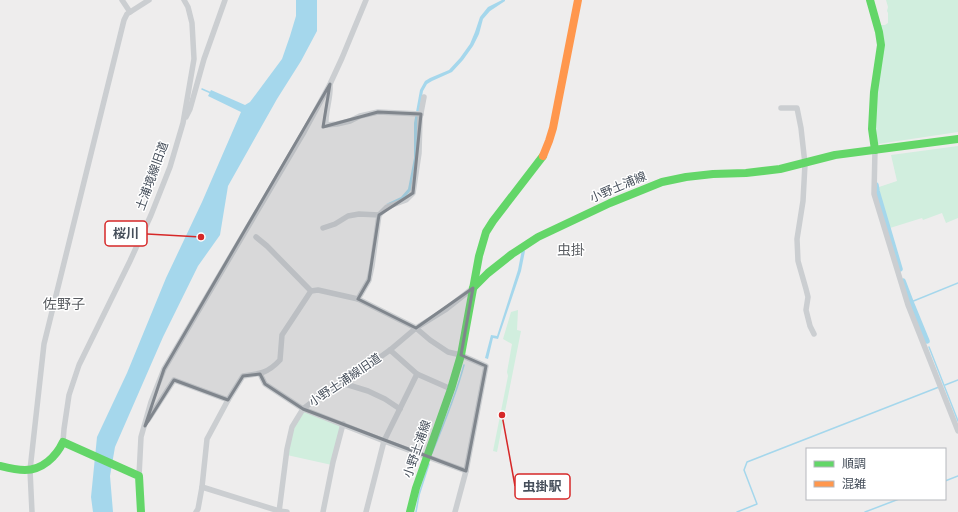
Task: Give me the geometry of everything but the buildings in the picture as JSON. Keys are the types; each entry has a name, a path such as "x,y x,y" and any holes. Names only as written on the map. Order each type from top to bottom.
{"main road":[{"path":"473,288 479,256 486,232 493,220 542,157 549,141 553,128 578,0"},
{"path":"870,0 881,45 874,92 872,129 875,150"},
{"name":"小野土浦線","path":"410,512 426,457 451,389 461,355 473,288 488,273 512,254 538,237 610,203 662,182 713,174 780,170 835,156 958,139"},
{"path":"0,466 18,470 30,470 39,467 54,457 66,443 137,475 141,512"}],"street":[{"path":"122,0 130,12"},
{"path":"32,512 30,470 44,344 124,20 127,14 149,0"},
{"name":"土浦境線旧道","path":"66,443 64,428 69,395 79,365 151,215 170,167 183,123 194,59 192,23 188,7 184,0"},
{"path":"183,123 190,109 204,60 225,0"},
{"path":"137,475 142,437 152,402 164,369 304,132 330,84 366,0"},
{"path":"330,84 330,95 325,116 326,125 350,121 360,116 378,112 421,114"},
{"path":"358,299 370,280 379,215 387,207 406,200 413,193 419,153 421,114 424,97"},
{"path":"782,108 796,108 801,128 805,164 803,201 798,239 798,260 808,297 806,310 810,326 814,334"},
{"path":"875,150 874,194 908,306 958,431"},
{"path":"323,228 335,224 348,216 359,214 379,215"},
{"path":"256,237 312,291"},
{"name":"小野土浦線旧道","path":"279,512 287,449 292,427 303,409 316,399 358,373 390,350 416,328 453,304 473,288"},
{"path":"196,512 198,510 202,487 207,439 228,400 243,376 260,374 273,368 280,360 282,335 312,291 318,290 358,299 416,328 448,352 461,355 486,366 466,471 455,512"},
{"path":"390,350 417,374 451,389"},
{"path":"260,374 264,384 303,409 466,471"},
{"path":"366,512 384,441 417,374"},
{"path":"145,426 174,380 228,400"},
{"path":"342,383 368,391 385,399 400,409"},
{"path":"323,512 343,424"},
{"path":"202,487 279,512 287,512"}],"highlighted area":[{"path":"330,84 323,127 378,112 421,114 413,193 379,215 369,280 358,299 416,328 473,288 461,355 486,366 466,471 303,409 265,384 260,374 243,376 228,400 174,380 145,426 164,369"}],"green space":[{"path":"886,0 958,0 958,132 878,144 874,129 875,97 884,48 884,39 879,25 885,25 888,23 888,7"},
{"path":"958,146 958,218 946,223 942,213 923,220 922,218 890,228 879,187 897,181 891,155"},
{"path":"518,310 517,330 521,331 497,452 493,451 508,376 507,372 512,344 503,339 511,312"},
{"path":"303,411 342,425 332,465 287,455 294,428"}],"water":[{"path":"296,0 317,0 317,31 228,186 220,235 198,266 163,337 115,447 110,476 113,512 93,512 91,497 97,437 127,373 166,278 202,202 241,112 208,96 211,90 245,105 250,102 282,59 296,16"},
{"path":"502,0 505,1 490,11 483,19 479,34 463,60 452,72 427,84 423,91 417,123 417,151 411,190 404,199 386,204 401,197 408,189 414,158 414,123 420,90 425,81 449,70 470,44 480,17 488,7"},
{"path":"522,249 525,251 521,271 498,339 493,338 488,359 485,358 491,335 497,336 518,270"}],"waterway":[{"path":"202,89 211,93"},
{"path":"876,185 900,269"},
{"path":"903,281 927,341"},
{"path":"911,302 958,283"},
{"path":"929,347 958,421"},
{"path":"432,453 454,398 464,365"},
{"path":"945,385 958,380"},
{"path":"737,512 757,504 744,470 747,462 939,387"},
{"path":"416,512 419,495 429,464"},
{"path":"946,481 958,476"},
{"path":"865,512 896,500"}],"traffic: fast":[{"path":"870,0 881,45 874,92 872,129 875,150"},
{"path":"473,288 488,273 512,254 538,237 610,203 662,182 686,177 713,174 746,173 780,169 835,155 958,139"},
{"path":"410,512 416,488 451,389 461,355 479,256 486,232 543,156"},
{"path":"0,466 22,470 37,468 48,462 63,442 139,476 141,512"}],"traffic: slow":[{"path":"543,156 553,128 578,0"}],"place":[{"name":"桜川","path":"201,237"},
{"name":"虫掛駅","path":"502,415"}],"district":[{"name":"虫掛","path":"571,250"},
{"name":"佐野子","path":"64,304"}]}
